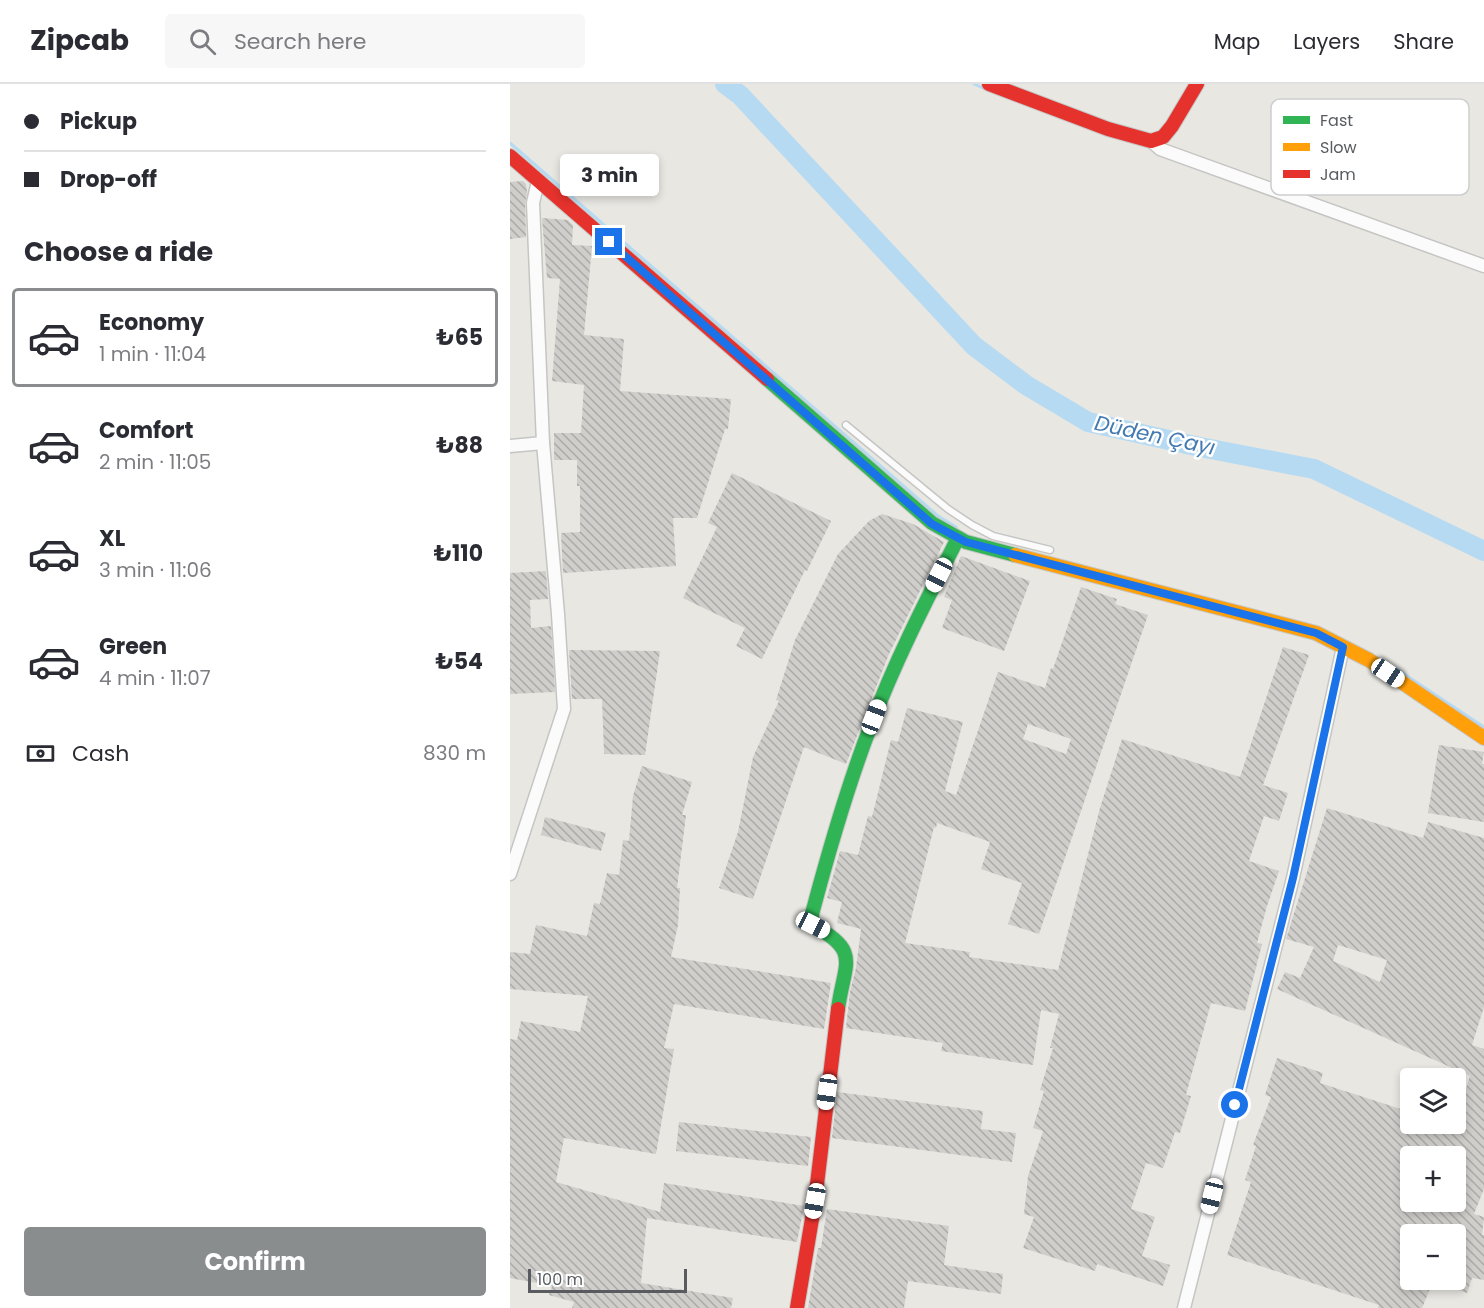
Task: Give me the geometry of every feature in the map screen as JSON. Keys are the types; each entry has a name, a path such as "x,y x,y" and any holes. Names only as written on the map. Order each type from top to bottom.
{"street":[{"path":"989,84 1108,129 1151,141 1160,148 1271,189"},
{"path":"1151,141 1163,136 1172,126 1197,84"},
{"path":"510,156 887,474 932,524 966,542 1316,633 1369,660 1484,738"},
{"path":"510,874 564,709 543,444 533,203 538,181"},
{"path":"1288,195 1484,266"},
{"path":"510,446 543,444"},
{"path":"797,1308 815,1201 840,990 847,972 847,954 836,937 813,925 812,914 830,846 881,698 958,538"},
{"path":"1184,1308 1293,878 1343,647"}],"lane":[{"path":"846,425 887,474 993,536 1050,550"}],"building":[{"path":"523,181 526,184 527,193 526,237 510,239 510,182"},
{"path":"542,218 568,220 573,225 572,245 592,246 584,335 624,339 620,391 731,399 728,429 725,429 697,518 673,518 676,566 563,573 561,533 580,532 580,486 577,486 577,460 554,460 554,433 581,433 584,385 552,381 560,279 547,278"},
{"path":"732,473 831,521 762,659 736,646 745,628 683,598 717,527 708,523"},
{"path":"882,514 913,524 944,542 889,654 846,764 804,747 753,899 719,888 738,832 753,757 779,701 776,700 795,640 838,554 869,521"},
{"path":"961,556 1030,581 1004,651 942,628 952,600 944,597"},
{"path":"546,571 548,599 530,600 531,628 551,626 555,692 510,694 510,573"},
{"path":"1081,587 1117,599 1115,604 1148,615 1039,934 1008,924 1022,883 981,869 990,842 937,823 936,828 934,827 905,943 970,952 969,957 1058,970 1100,808 1122,739 1240,777 1283,647 1309,655 1263,785 1288,793 1279,821 1264,816 1249,861 1279,871 1257,943 1262,944 1245,1011 1211,1003 1186,1095 1191,1096 1180,1133 1175,1132 1163,1168 1146,1163 1131,1209 1155,1217 1142,1256 1170,1265 1163,1286 1097,1264 1095,1271 1023,1248 1034,1217 1024,1214 1028,1176 1043,1131 1033,1128 1044,1091 1040,1090 1053,1048 1050,1048 1059,1014 1041,1010 1033,1065 941,1051 943,1043 846,1028 861,929 837,923 842,902 827,898 840,851 858,855 868,816 872,817 891,740 898,742 907,708 963,722 945,791 956,795 998,672 1045,688 1051,668 1053,669","holes":["1028,724 1071,739 1066,754 1023,739"]},
{"path":"569,650 660,651 645,755 604,754 602,699 572,699"},
{"path":"1439,745 1484,752 1482,764 1484,764 1484,822 1428,813"},
{"path":"642,766 692,782 682,815 686,815 677,888 680,888 678,925 671,957 831,983 824,1029 674,1004 664,1048 674,1049 656,1154 564,1138 556,1182 660,1212 664,1183 804,1206 797,1242 647,1218 641,1283 733,1298 731,1308 572,1308 574,1302 549,1295 552,1286 510,1278 510,1039 517,1040 521,1021 580,1032 588,996 510,989 510,952 530,954 536,925 587,936 594,903 600,904 607,873 619,875 623,840 629,841 633,796"},
{"path":"1327,808 1423,838 1428,822 1484,838 1484,1007 1472,1045 1484,1049 1484,1189 1474,1214 1484,1217 1482,1235 1484,1235 1484,1280 1472,1278 1467,1293 1458,1290 1466,1290 1466,1224 1400,1224 1400,1290 1430,1290 1422,1308 1378,1308 1379,1305 1227,1255 1251,1182 1245,1180 1256,1146 1253,1145 1271,1097 1265,1095 1277,1058 1323,1073 1320,1083 1400,1109 1400,1134 1466,1134 1466,1089 1470,1076 1466,1074 1466,1068 1452,1068 1277,989 1285,972 1300,978 1314,947 1286,939","holes":["1338,945 1387,960 1380,982 1333,961"]},
{"path":"545,817 606,833 601,851 541,835"},
{"path":"837,1092 983,1111 981,1129 1016,1133 1012,1162 832,1138"},
{"path":"679,1122 811,1137 808,1166 676,1151"},
{"path":"827,1209 949,1226 944,1265 1003,1274 1001,1294 908,1281 904,1308 808,1308"}],"waterway":[{"name":"Düden Çayı","path":"725,84 740,95 974,346 1026,385 1088,422 1314,469 1484,551"},
{"path":"974,84 983,88"},
{"path":"510,143 938,516 956,527"},
{"path":"1395,668 1484,727"}],"traffic: fast":[{"path":"767,379 932,523 966,542 1015,555"},
{"path":"838,1009 846,969 844,951 828,934 812,925 812,914 854,772 880,701 958,538"}],"traffic: slow":[{"path":"1015,555 1316,633 1369,660 1484,738"}],"traffic: jam":[{"path":"989,84 1108,129 1151,141 1163,137 1172,126 1197,84"},
{"path":"510,156 767,379"},
{"path":"797,1308 815,1201 838,1009"}],"route":[{"path":"609,242 932,524 966,542 1316,633 1343,647 1293,878 1235,1105"}]}
